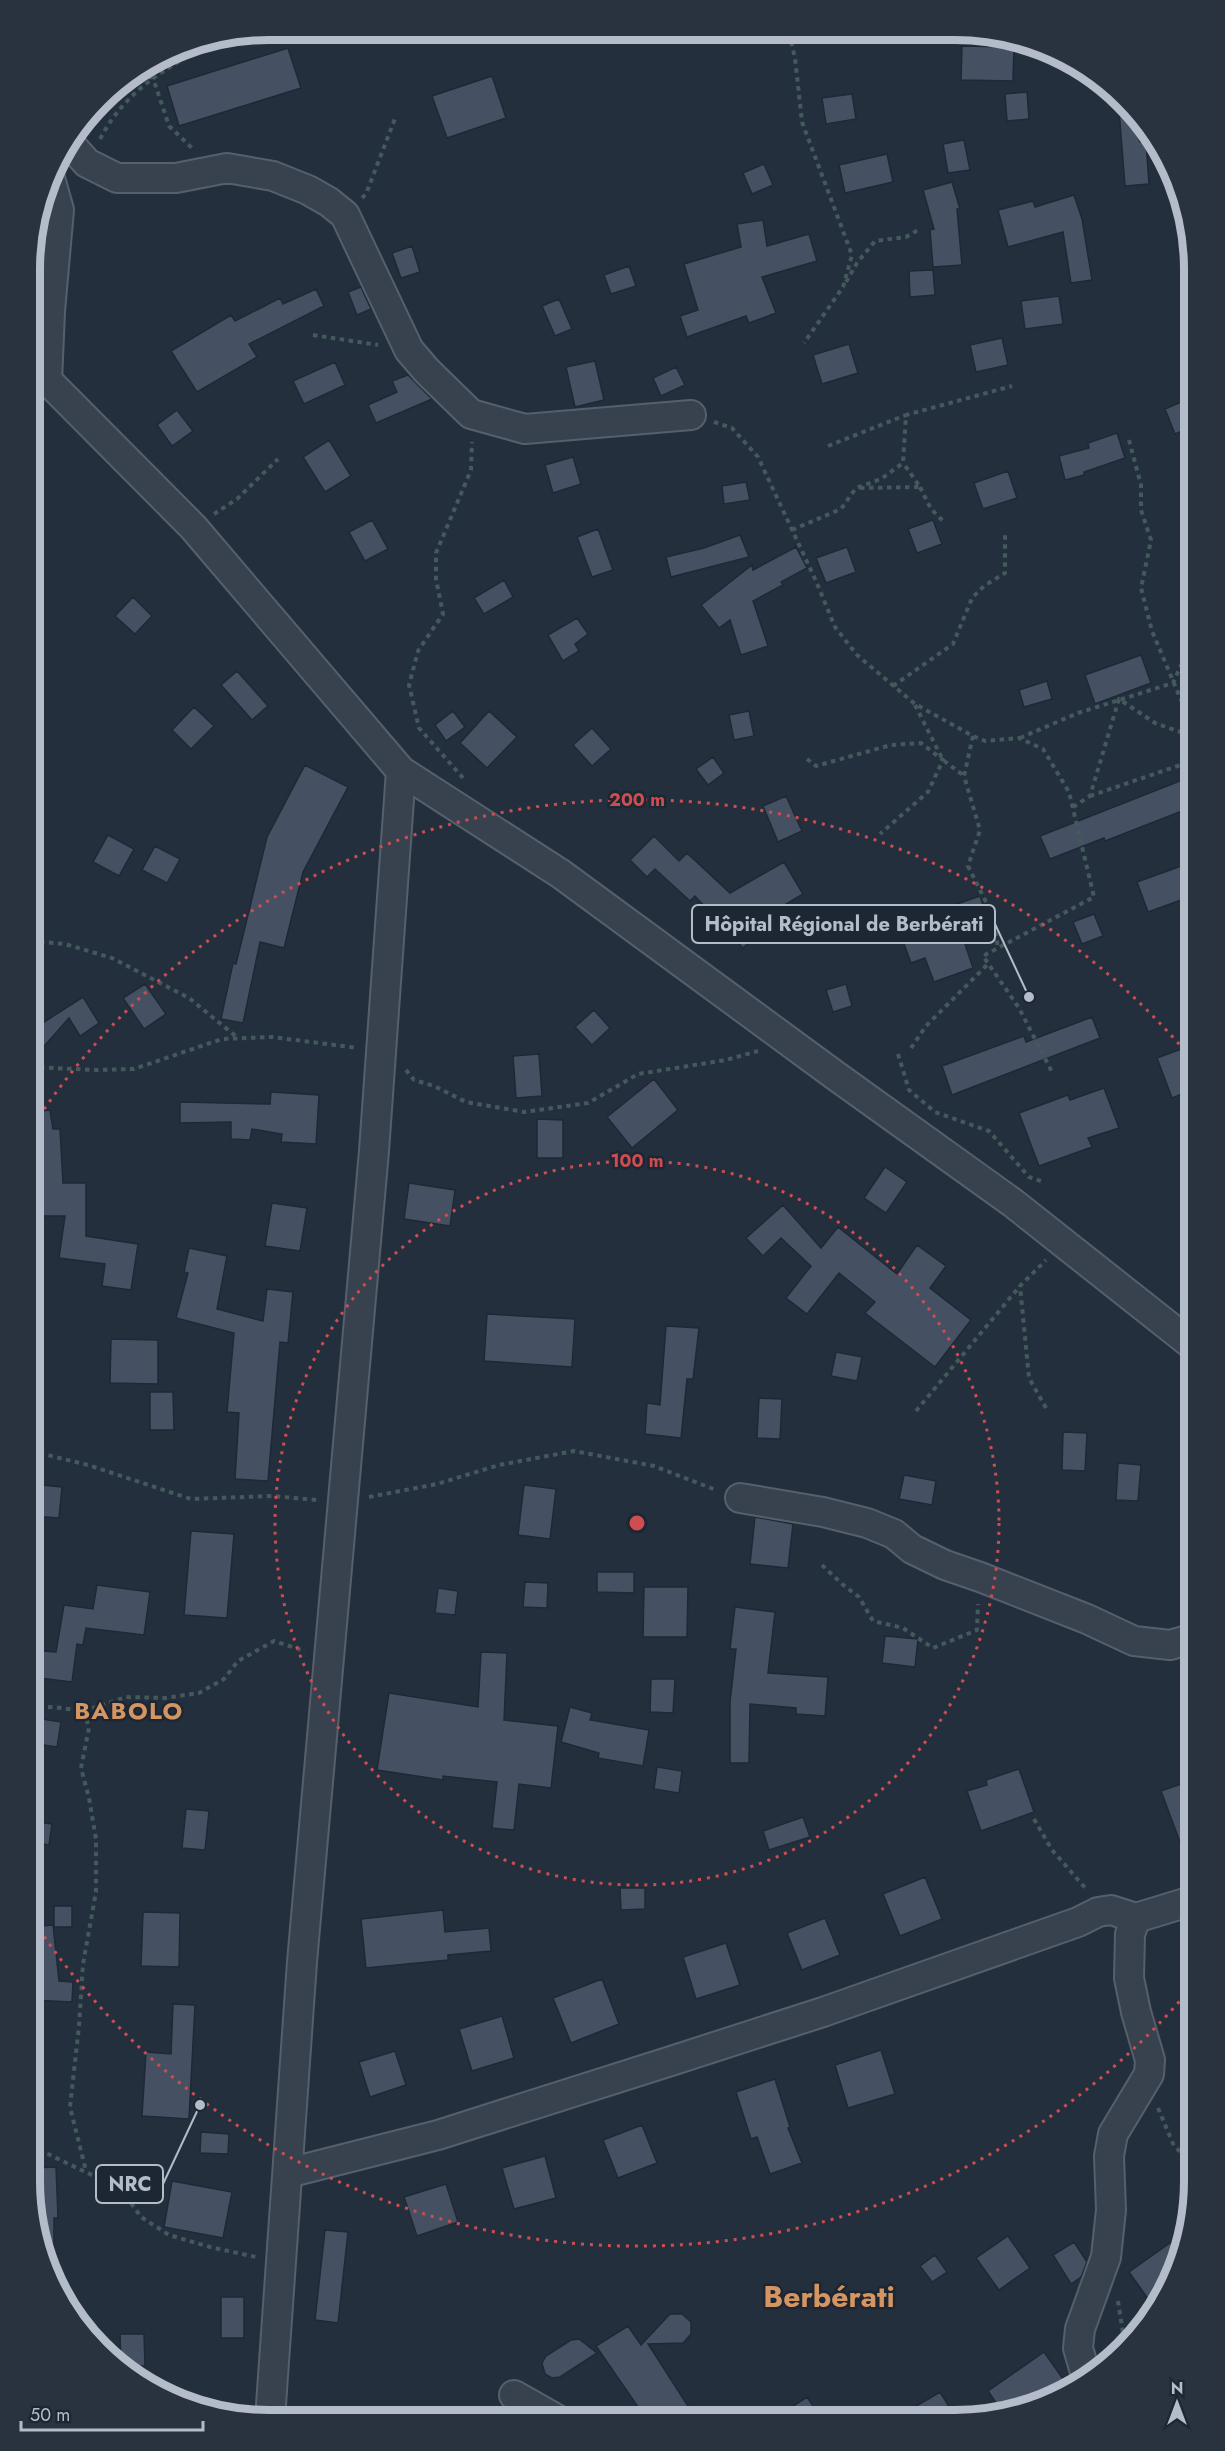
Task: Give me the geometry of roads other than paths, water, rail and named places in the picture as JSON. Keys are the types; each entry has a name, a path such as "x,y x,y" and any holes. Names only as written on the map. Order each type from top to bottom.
{"street":[{"path":"79,153 117,178 176,178 227,168 273,176 329,201 345,215 409,350 471,414 525,429 692,415"},
{"path":"54,193 59,210 50,311 40,374 193,527 401,771 561,874 1013,1203 1184,1338"},
{"path":"271,2410 302,1962 381,1050 401,771"},
{"path":"740,1498 823,1512 867,1523 894,1534 912,1549 945,1565 1087,1619 1134,1641 1170,1645 1184,1641"},
{"path":"288,2173 438,2135 671,2061 823,2012 1078,1922 1098,1912 1111,1911 1136,1918 1184,1903"},
{"path":"1085,2371 1078,2348 1080,2329 1106,2257 1111,2210 1109,2156 1113,2134 1149,2074 1150,2060 1129,1978 1130,1934 1136,1918"},
{"path":"514,2395 540,2410"}],"place":[{"name":"Hôpital Régional de Berbérati","path":"1029,997"},
{"name":"NRC","path":"200,2105"}],"district":[{"name":"BABOLO","path":"129,1711"},
{"name":"Berbérati","path":"829,2297"}]}
